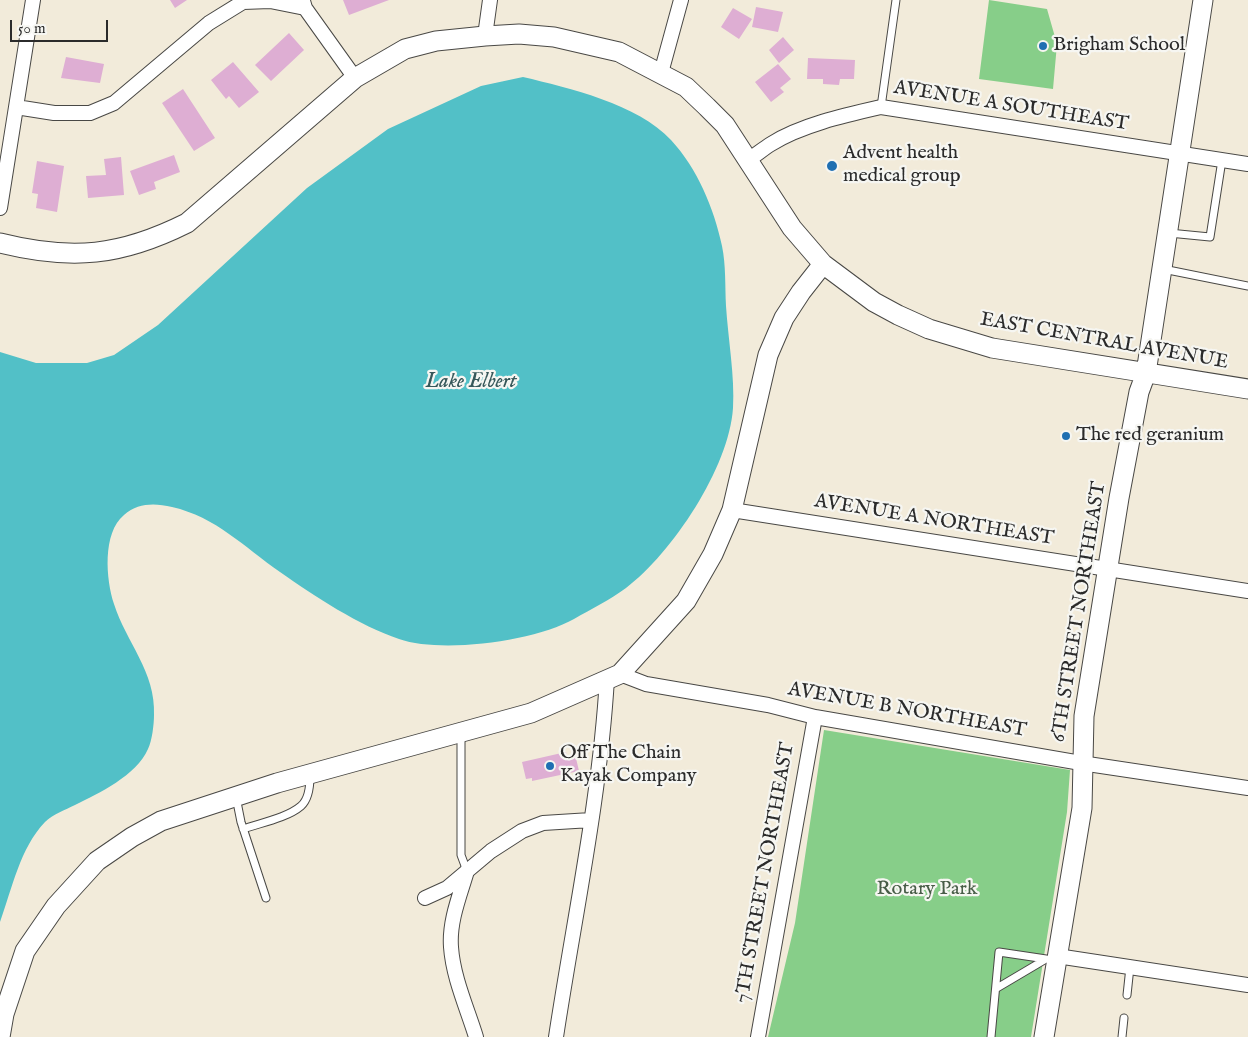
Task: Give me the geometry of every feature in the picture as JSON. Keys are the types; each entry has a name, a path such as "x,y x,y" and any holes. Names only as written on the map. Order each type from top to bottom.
{"street":[{"path":"0,208 33,0"},
{"path":"484,36 490,0"},
{"path":"661,73 681,0"},
{"name":"6TH STREET NORTHEAST","path":"1044,1037 1052,958 1082,808 1081,763 1084,716 1138,392 1146,373 1181,154 1203,0"},
{"path":"16,107 54,113 90,113 114,103 209,23 243,2 270,1 304,4 355,78"},
{"name":"EAST CENTRAL AVENUE","path":"0,243 60,254 108,252 155,239 187,223 220,197 355,78 405,49 436,41 484,36 518,34 565,38 619,52 686,88 725,125 792,228 823,264 874,302 930,329 992,348 1248,389"},
{"name":"AVENUE A SOUTHEAST","path":"748,160 772,143 807,128 881,107 1248,164"},
{"path":"0,1037 4,1014 25,951 56,906 97,861 132,836 161,821 236,796 460,731 531,713 614,676 686,601 713,554 732,510 768,355 784,318 823,264"},
{"name":"AVENUE A NORTHEAST","path":"732,510 1248,590"},
{"path":"556,1037 591,820 604,720 614,676"},
{"name":"AVENUE B NORTHEAST","path":"614,676 646,684 768,705 815,717 1081,763 1248,788"},
{"name":"7TH STREET NORTHEAST","path":"758,1037 815,717"},
{"path":"425,898 447,888 491,851 522,831 543,824 591,820"},
{"path":"467,871 455,911 450,946 454,969 476,1037"},
{"path":"1052,958 1130,967 1248,985"}],"lane":[{"path":"881,107 896,0"},
{"path":"1168,233 1210,237 1222,160"},
{"path":"1162,269 1248,286"},
{"path":"460,731 461,855 467,871"},
{"path":"243,829 284,815 302,805 310,789 310,774"},
{"path":"236,796 243,829 266,898"},
{"path":"991,1037 999,952 1052,958"},
{"path":"997,988 1052,958"},
{"path":"1127,994 1130,967"},
{"path":"1122,1037 1124,1018"}],"green space":[{"path":"989,0 1047,9 1057,44 1053,89 979,79"},
{"name":"Rotary Park","path":"824,730 1070,770 1067,812 1031,1037 768,1037 795,923"}],"water":[{"name":"Lake Elbert","path":"523,77 561,86 602,99 622,107 657,127 671,140 689,163 709,203 719,232 724,261 733,383 733,408 729,432 721,457 710,482 695,507 662,554 644,573 626,588 607,600 574,619 536,634 488,643 463,645 417,643 399,639 369,626 307,591 216,525 188,512 159,505 141,506 129,511 117,523 112,533 108,557 109,582 119,618 150,685 154,715 149,746 135,767 116,783 55,814 36,832 23,856 0,922 0,352 36,363 87,363 114,355 158,325 307,188 388,129 481,86"}],"building":[{"path":"170,0 187,0 175,8"},
{"path":"343,0 389,0 349,15"},
{"path":"756,7 783,12 778,32 752,27"},
{"path":"733,8 752,19 739,39 721,27"},
{"path":"289,33 304,50 271,81 255,65"},
{"path":"783,37 794,50 779,63 769,50"},
{"path":"66,57 104,64 100,83 61,78"},
{"path":"808,58 855,60 854,79 840,79 839,85 823,84 823,79 807,79"},
{"path":"233,62 259,92 239,108 229,96 226,99 211,80"},
{"path":"778,64 791,79 780,88 784,92 771,102 755,82"},
{"path":"183,89 215,138 194,151 162,103"},
{"path":"174,155 180,172 154,182 156,189 139,195 130,171"},
{"path":"121,157 124,195 88,198 86,176 106,175 104,159"},
{"path":"37,161 64,166 57,212 36,208 38,194 32,193"},
{"name":"Off The Chain Kayak Company","path":"566,752 567,756 575,754 579,771 532,781 532,778 526,779 522,762"}],"place":[{"name":"Brigham School","path":"1043,46"},
{"name":"Advent health medical group","path":"832,166"},
{"name":"The red geranium","path":"1066,436"},
{"name":"Off The Chain Kayak Company","path":"550,766"}]}
